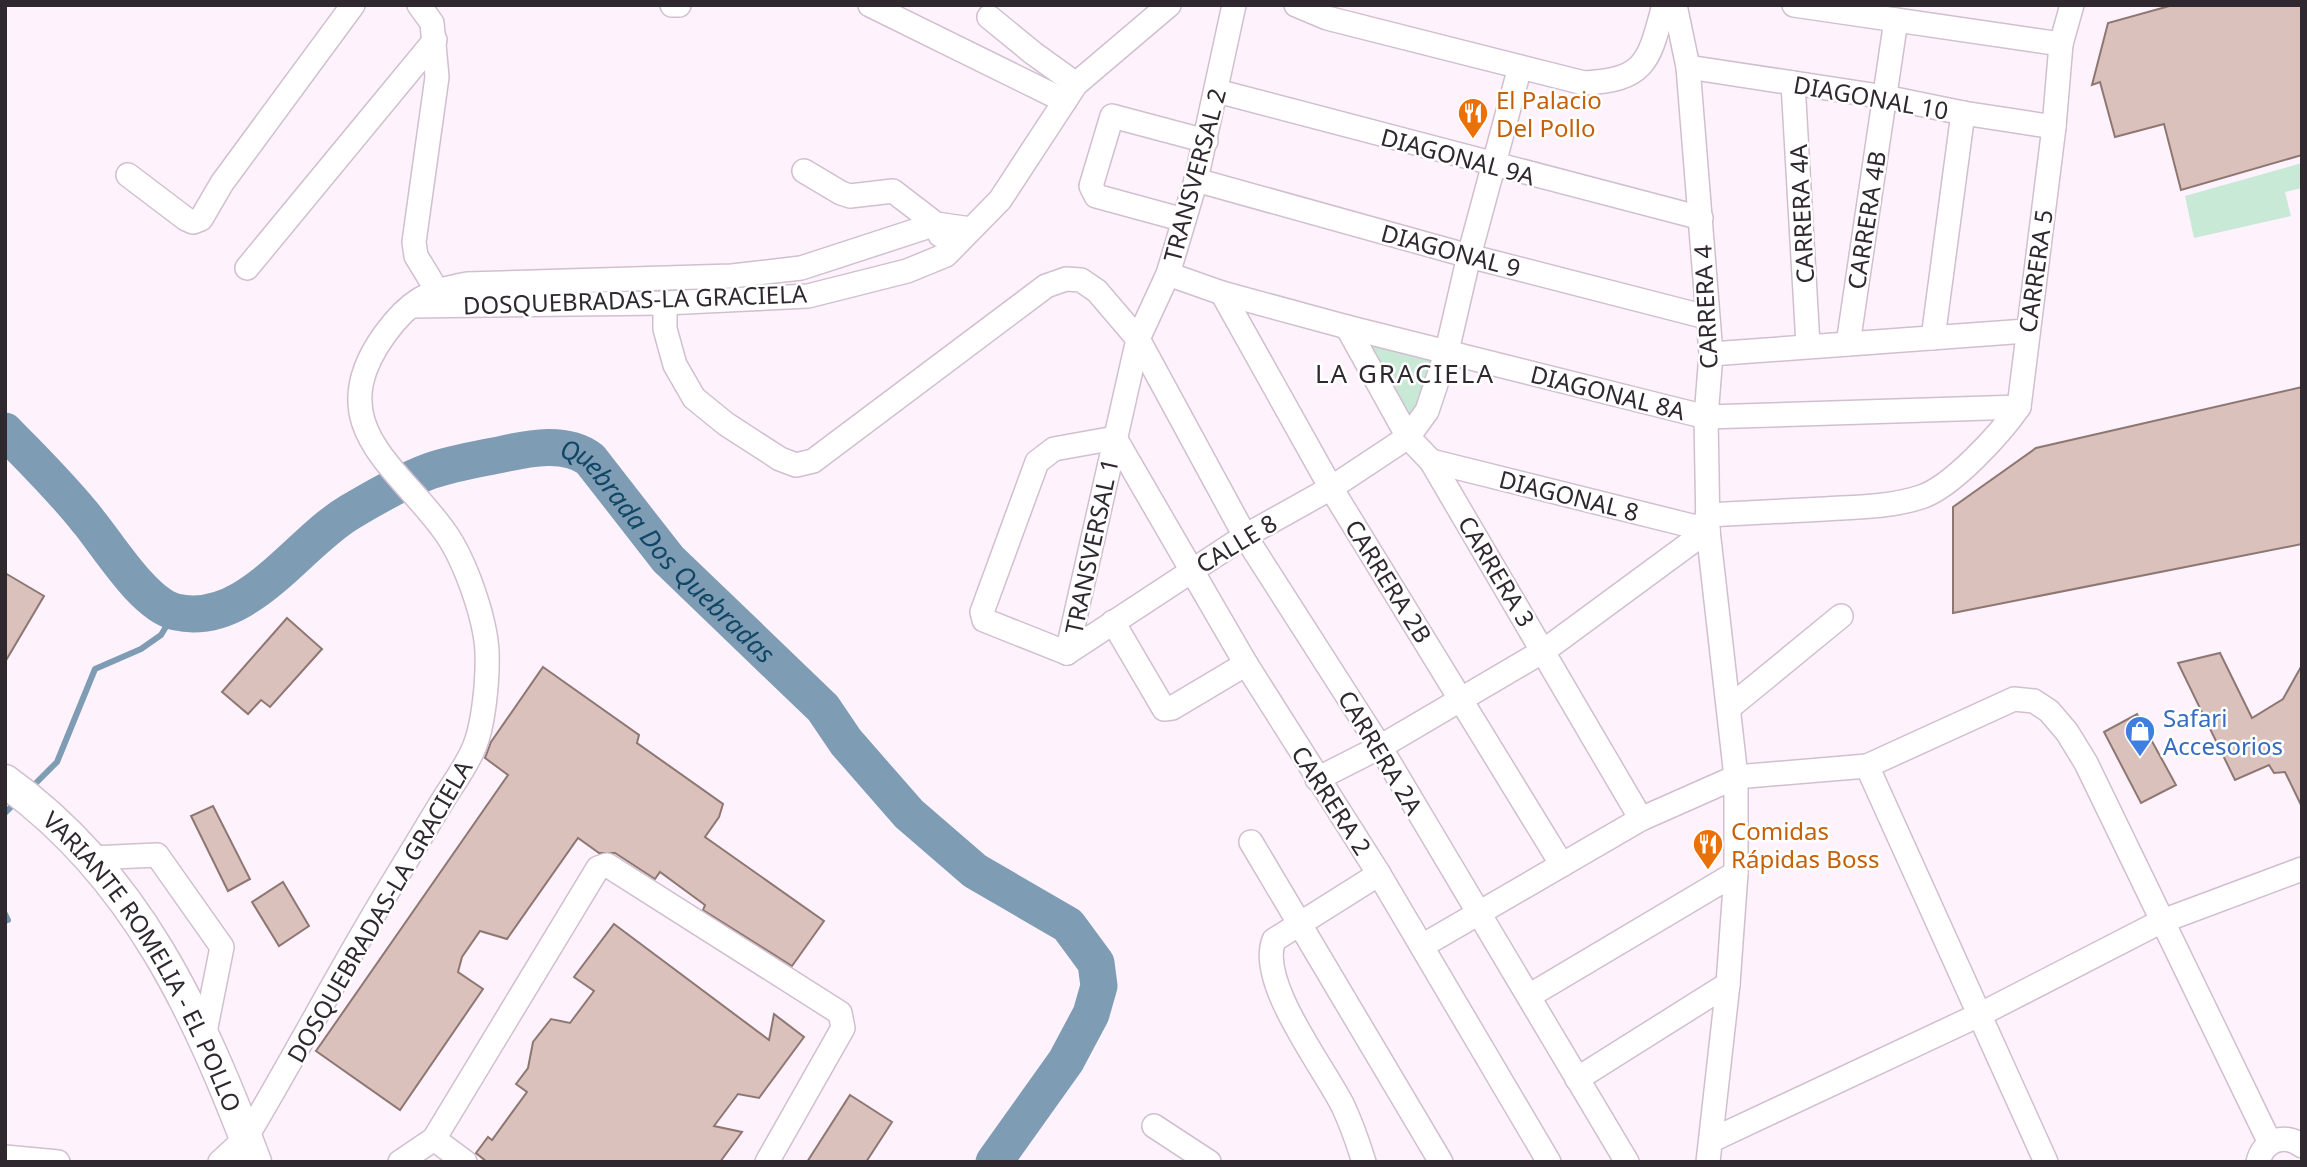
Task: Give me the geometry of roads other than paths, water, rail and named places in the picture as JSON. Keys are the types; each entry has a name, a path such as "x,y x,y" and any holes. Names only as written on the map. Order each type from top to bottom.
{"highway":[{"name":"VARIANTE ROMELIA - EL POLLO","path":"8,783 38,806 92,858 159,950 182,989 204,1037 250,1150"}],"street":[{"path":"128,175 186,219 193,222 201,219 222,183 353,5"},
{"path":"419,5 432,23 437,77 414,242 416,256 440,297"},
{"path":"673,5 679,5"},
{"path":"870,5 1071,92"},
{"name":"DOSQUEBRADAS-LA GRACIELA","path":"440,297 664,303 808,296 906,271 946,255 1000,200 1071,92 1169,5"},
{"name":"TRANSVERSAL 2","path":"1115,438 1138,339 1168,274 1196,180 1234,5"},
{"path":"1296,5 1327,18 1584,83 1608,82 1635,71 1648,58 1664,5"},
{"name":"CARRERA 4","path":"1675,5 1688,67 1701,218 1706,317 1712,354 1706,417 1707,523 1736,777 1736,873 1728,984 1710,1151"},
{"path":"1794,5 2061,44"},
{"name":"CARRERA 5","path":"2019,407 2026,331 2054,127 2061,44 2072,5"},
{"path":"989,17 1032,53 1071,92"},
{"name":"CARRERA 4B","path":"1848,344 1896,20"},
{"path":"247,268 435,40"},
{"path":"1408,437 1427,411 1447,351 1469,256 1520,67"},
{"name":"DIAGONAL 10","path":"1688,67 1885,97 1963,113 2054,127"},
{"name":"CARRERA 4A","path":"1793,83 1808,345"},
{"name":"DIAGONAL 9A","path":"1217,91 1493,166 1701,218"},
{"path":"1933,338 1963,113"},
{"path":"1184,220 1092,192 1112,116 1206,141"},
{"path":"804,170 841,193 850,195 894,191 936,224 946,255"},
{"name":"DIAGONAL 9","path":"1196,180 1469,256 1706,317"},
{"name":"DOSQUEBRADAS-LA GRACIELA","path":"220,1162 250,1150 378,907 474,749 484,699 487,650 477,599 447,535 377,455 362,423 365,369 374,349 409,306 440,297 467,284 732,276 801,268 936,224 971,229"},
{"name":"DIAGONAL 8A","path":"1168,274 1222,293 1347,327 1706,417 2019,407"},
{"name":"CARRERA 2A","path":"664,303 665,328 675,365 694,398 762,449 796,465 813,461 1009,313 1056,282 1066,279 1081,280 1097,291 1138,339 1245,536 1380,747 1627,1162"},
{"name":"CARRERA 2B","path":"1222,293 1331,488 1562,865"},
{"name":"CARRERA 3","path":"1347,327 1408,437 1431,461 1545,650 1641,820"},
{"path":"1712,354 2026,331"},
{"name":"DIAGONAL 8","path":"1431,461 1707,523 1856,507 1923,496 1976,456 2003,429 2019,407"},
{"name":"CALLE 8","path":"1067,653 1191,570 1331,488 1408,437"},
{"path":"1067,653 984,620 982,612 1037,462 1054,449 1115,438"},
{"name":"CARRERA 2","path":"1115,438 1246,664 1379,874 1549,1162"},
{"name":"TRANSVERSAL 1","path":"1067,653 1115,438"},
{"path":"1317,779 1380,747 1545,650 1707,523"},
{"path":"1730,707 1841,616"},
{"path":"1113,622 1164,709 1172,708 1246,664"},
{"path":"1422,946 1641,820 1736,777 1867,766 1990,707 2014,699 2034,701 2049,711 2067,732 2086,763 2264,1152 2288,1139 2302,1146"},
{"path":"1867,766 2046,1162"},
{"path":"1251,842 1441,1162"},
{"path":"92,858 157,855 222,947 204,1037"},
{"path":"400,1162 434,1139 598,868 607,865 834,1006 844,1019 843,1028 766,1162"},
{"path":"1710,1151 2160,922 2302,869"},
{"path":"1529,996 1736,873"},
{"path":"1364,1162 1344,1109 1275,981 1269,952 1274,940 1379,874"},
{"path":"1577,1079 1728,984"},
{"path":"1154,1126 1209,1162"},
{"path":"434,1139 465,1162"},
{"path":"5,1157 58,1162"}],"waterway":[{"name":"Quebrada Dos Quebradas","path":"5,431 88,521 139,586 164,607 176,612 202,614 226,607 248,596 270,580 330,526 369,501 420,475 457,463 536,448 570,450 590,459 668,559 823,708 846,742 909,814 975,871 1068,925 1096,963 1099,986 1091,1014 1066,1061 994,1162"},
{"path":"29,790 57,762 95,669 141,649 161,635 175,612"},
{"path":"5,813 16,802"},
{"path":"5,914 8,920 5,921"}],"place":[{"name":"El Palacio Del Pollo","path":"1473,140"},
{"name":"Safari Accesorios","path":"2140,758"},
{"name":"Comidas Rápidas Boss","path":"1708,871"}],"district":[{"name":"LA GRACIELA","path":"1405,373"}]}
